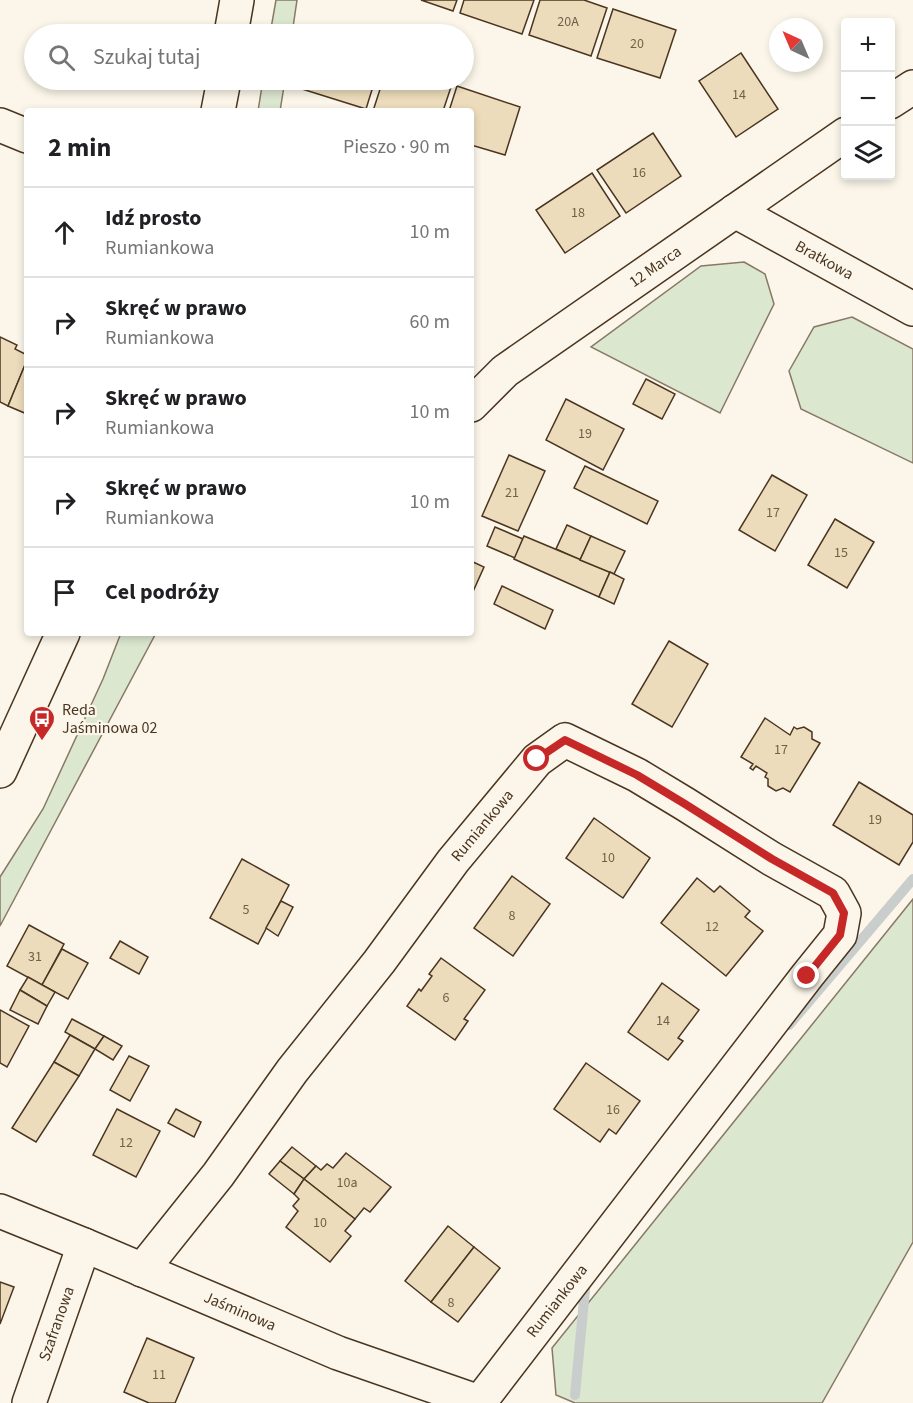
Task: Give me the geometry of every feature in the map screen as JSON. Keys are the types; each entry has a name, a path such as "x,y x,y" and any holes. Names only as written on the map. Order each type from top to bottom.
{"street":[{"path":"233,24 237,0"},
{"path":"895,99 913,87"},
{"path":"219,108 222,90"},
{"path":"0,125 24,135"},
{"name":"12 Marca","path":"474,402 505,372 841,137"},
{"name":"Bratkowa","path":"735,211 913,309"},
{"path":"0,771 62,636"},
{"name":"Rumiankowa","path":"142,1270 218,1175 292,1071 379,962 453,861 537,759 565,740 637,775 772,859 833,893 844,913 840,935 799,985 480,1403"},
{"name":"Jaśminowa","path":"0,1211 338,1353 480,1403"},
{"name":"Szafranowa","path":"29,1403 84,1245"}],"green space":[{"path":"276,0 297,0 293,24 272,24"},
{"path":"261,90 283,90 280,108 258,108"},
{"path":"744,262 765,274 774,304 720,413 591,347 701,266"},
{"path":"852,317 913,349 913,463 801,409 789,371 814,327"},
{"path":"120,636 154,636 0,926 0,877 43,809 103,679"},
{"path":"913,899 913,1242 822,1403 575,1403 556,1395 552,1348"}],"building":[{"path":"421,0 457,0 453,11"},
{"path":"464,0 534,0 522,34 460,13"},
{"path":"540,0 584,0 607,8 591,56 529,35"},
{"path":"613,9 676,30 660,78 597,58"},
{"path":"741,53 778,109 736,137 699,81"},
{"path":"305,90 372,90 366,108"},
{"path":"380,90 450,90 444,108 374,108"},
{"path":"456,90 469,90 520,107 505,155 474,146 474,108 450,108"},
{"path":"653,133 681,176 626,213 597,170"},
{"path":"592,173 620,216 565,253 536,210"},
{"path":"0,337 17,345 15,349 24,354 24,367 8,406 0,402"},
{"path":"24,367 24,413 8,406"},
{"path":"646,379 675,394 662,419 633,404"},
{"path":"566,399 624,429 603,470 546,440"},
{"path":"509,455 545,471 518,531 482,516"},
{"path":"585,466 658,501 647,524 574,488"},
{"path":"772,475 807,495 775,551 739,530"},
{"path":"835,519 874,542 847,588 808,565"},
{"path":"567,525 591,536 580,560 556,549"},
{"path":"495,527 523,539 515,558 487,546"},
{"path":"524,536 610,572 599,597 514,559"},
{"path":"591,536 625,551 614,574 580,560"},
{"path":"474,562 484,567 474,589"},
{"path":"610,572 624,579 614,604 599,597"},
{"path":"502,586 553,610 545,629 494,604"},
{"path":"669,641 708,664 672,727 632,704"},
{"path":"765,718 790,735 794,727 797,729 804,727 812,732 812,739 820,743 790,792 783,788 776,791 768,786 768,779 765,777 767,773 756,766 753,770 750,768 753,764 741,757"},
{"path":"859,782 913,815 913,842 899,865 833,825"},
{"path":"594,818 650,858 623,898 566,858"},
{"path":"242,859 289,885 258,944 210,918"},
{"path":"512,876 550,904 513,956 474,928"},
{"path":"697,878 714,892 720,886 750,911 745,917 763,931 726,976 661,923"},
{"path":"281,901 293,907 278,936 266,928"},
{"path":"29,925 64,944 42,985 7,966"},
{"path":"120,941 148,957 139,974 110,958"},
{"path":"62,949 88,963 68,999 42,985"},
{"path":"441,958 485,990 464,1019 468,1021 455,1040 407,1006 432,976 429,974"},
{"path":"28,977 55,992 47,1006 20,990"},
{"path":"662,983 699,1010 678,1038 683,1041 668,1060 628,1032"},
{"path":"20,990 47,1006 38,1024 10,1010"},
{"path":"0,1010 29,1026 7,1067 0,1063"},
{"path":"72,1019 104,1036 95,1049 65,1032"},
{"path":"70,1035 95,1049 79,1076 54,1062"},
{"path":"104,1036 122,1046 113,1060 95,1049"},
{"path":"129,1056 149,1066 130,1101 110,1090"},
{"path":"54,1062 79,1076 36,1142 12,1128"},
{"path":"586,1063 640,1101 616,1134 609,1129 600,1142 554,1109"},
{"path":"117,1109 160,1131 136,1177 93,1155"},
{"path":"176,1109 201,1122 194,1137 168,1123"},
{"path":"292,1147 316,1166 304,1179 280,1161"},
{"path":"346,1153 391,1187 370,1212 364,1208 355,1219 304,1179 316,1166 321,1170 327,1164 333,1168"},
{"path":"280,1161 304,1179 294,1194 269,1174"},
{"path":"304,1179 355,1219 345,1231 351,1236 330,1262 286,1227 298,1211 293,1206 299,1199 294,1194"},
{"path":"448,1226 474,1247 431,1302 405,1281"},
{"path":"474,1247 500,1268 458,1322 431,1302"},
{"path":"0,1282 14,1287 0,1324"},
{"path":"147,1338 194,1358 175,1403 149,1403 124,1392"}],"waterway":[{"path":"789,1025 913,879"},
{"path":"575,1395 586,1279"}],"place":[{"name":"Reda Jaśminowa 02","path":"42,742"}],"route":[{"path":"537,759 565,740 637,775 772,859 833,893 844,913 840,935 807,976"}]}
